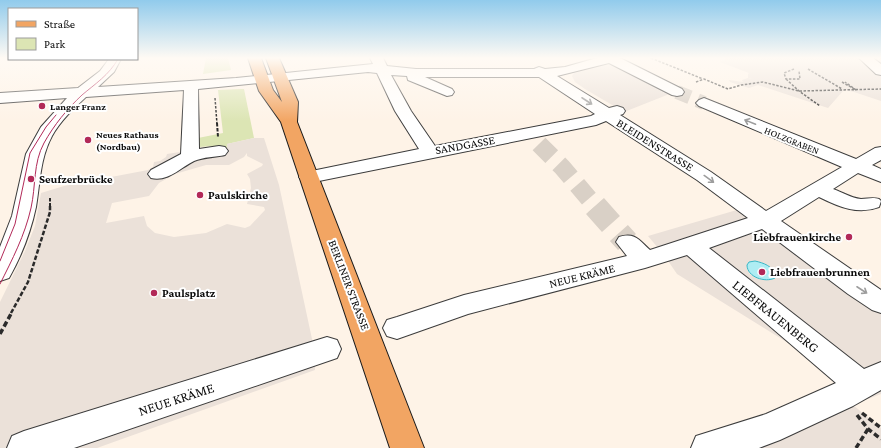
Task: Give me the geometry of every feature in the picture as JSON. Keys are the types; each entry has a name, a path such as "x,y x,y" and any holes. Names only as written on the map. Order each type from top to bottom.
{"main road":[{"name":"BERLINER STRASSE","path":"262,79 266,91 289,122 407,448"},
{"name":"BERLINER STRASSE","path":"282,79 290,102 289,122"}],"street":[{"path":"82,92 90,79"},
{"path":"0,272 14,243 26,200 32,161 38,146 55,119 97,79"},
{"path":"0,98 262,79"},
{"path":"389,79 403,111 430,152"},
{"path":"420,79 452,91 464,79"},
{"name":"BLEIDENSTRASSE","path":"553,79 613,112 766,220"},
{"path":"652,79 677,92"},
{"path":"190,156 191,84"},
{"name":"HOLZGRABEN","path":"704,103 881,176"},
{"name":"SANDGASSE","path":"309,177 430,152 534,139 596,120 613,112"},
{"path":"158,174 190,156 219,143"},
{"name":"NEUE KRÄME","path":"397,328 464,306 645,260 766,220 881,152"},
{"path":"818,189 842,200 859,205 868,206 872,203"},
{"path":"766,220 881,303"},
{"path":"627,242 645,260"},
{"name":"LIEBFRAUENBERG","path":"691,246 866,383"},
{"name":"NEUE KRÄME","path":"24,448 327,349"},
{"path":"708,448 768,429 866,383"}],"path":[{"path":"696,82 704,79 728,89 741,85 763,82 800,91 881,89"},
{"path":"786,79 800,79"},
{"path":"786,79 820,106"},
{"path":"824,79 843,90"},
{"path":"842,82 856,90"},
{"path":"845,82 856,90"},
{"path":"214,97 219,143"},
{"path":"0,334 28,282 50,212 50,192"},
{"path":"856,448 868,428 881,439"}],"green space":[{"path":"244,89 254,138 227,144 227,148 214,150 213,146 199,147 198,138 223,133 218,90"}],"shaded area":[{"path":"573,79 643,79 672,93 624,112 575,82"},
{"path":"881,79 881,101 845,90 828,108 758,85 749,88 730,82 729,80 743,82 742,80"},
{"name":"Paulsplatz","path":"254,138 264,138 279,185 315,353 315,370 97,448 0,448 0,302 25,251 35,226 41,193 64,186 148,170 153,167 154,162 160,161 166,157 167,154 180,152 182,157 227,148 227,144","holes":["247,153 247,156 263,164 247,174 250,179 251,188 247,204 264,207 265,210 250,226 245,228 227,224 206,233 174,237 155,233 147,226 144,216 106,223 112,203 149,196 159,183 175,174 206,165 229,165 244,157"]},
{"path":"747,207 881,303 881,394 868,399 841,376 677,274 648,236","holes":["755,261 768,266 775,278 770,280 764,280 750,274 747,269 749,262"]},
{"path":"842,396 881,428 881,448 708,448"}],"water":[{"name":"Liebfrauenbrunnen","path":"755,261 770,267 776,275 775,278 766,280 753,276 747,265 749,262"}],"tunnel":[{"path":"677,92 704,103"},
{"path":"539,144 562,167 596,207"},
{"path":"595,206 627,242"}],"tram line":[{"path":"0,284 18,247 25,228 33,200 35,175 40,151 52,130 66,112 82,95 102,79"},
{"path":"0,261 15,224 30,153 46,127 56,115"}],"place":[{"name":"Langer Franz","path":"42,106"},
{"name":"Neues Rathaus (Nordbau)","path":"88,140"},
{"name":"Seufzerbrücke","path":"31,179"},
{"name":"Paulskirche","path":"200,195"},
{"name":"Liebfrauenkirche","path":"849,237"},
{"name":"Liebfrauenbrunnen","path":"762,272"},
{"name":"Paulsplatz","path":"154,293"}]}
